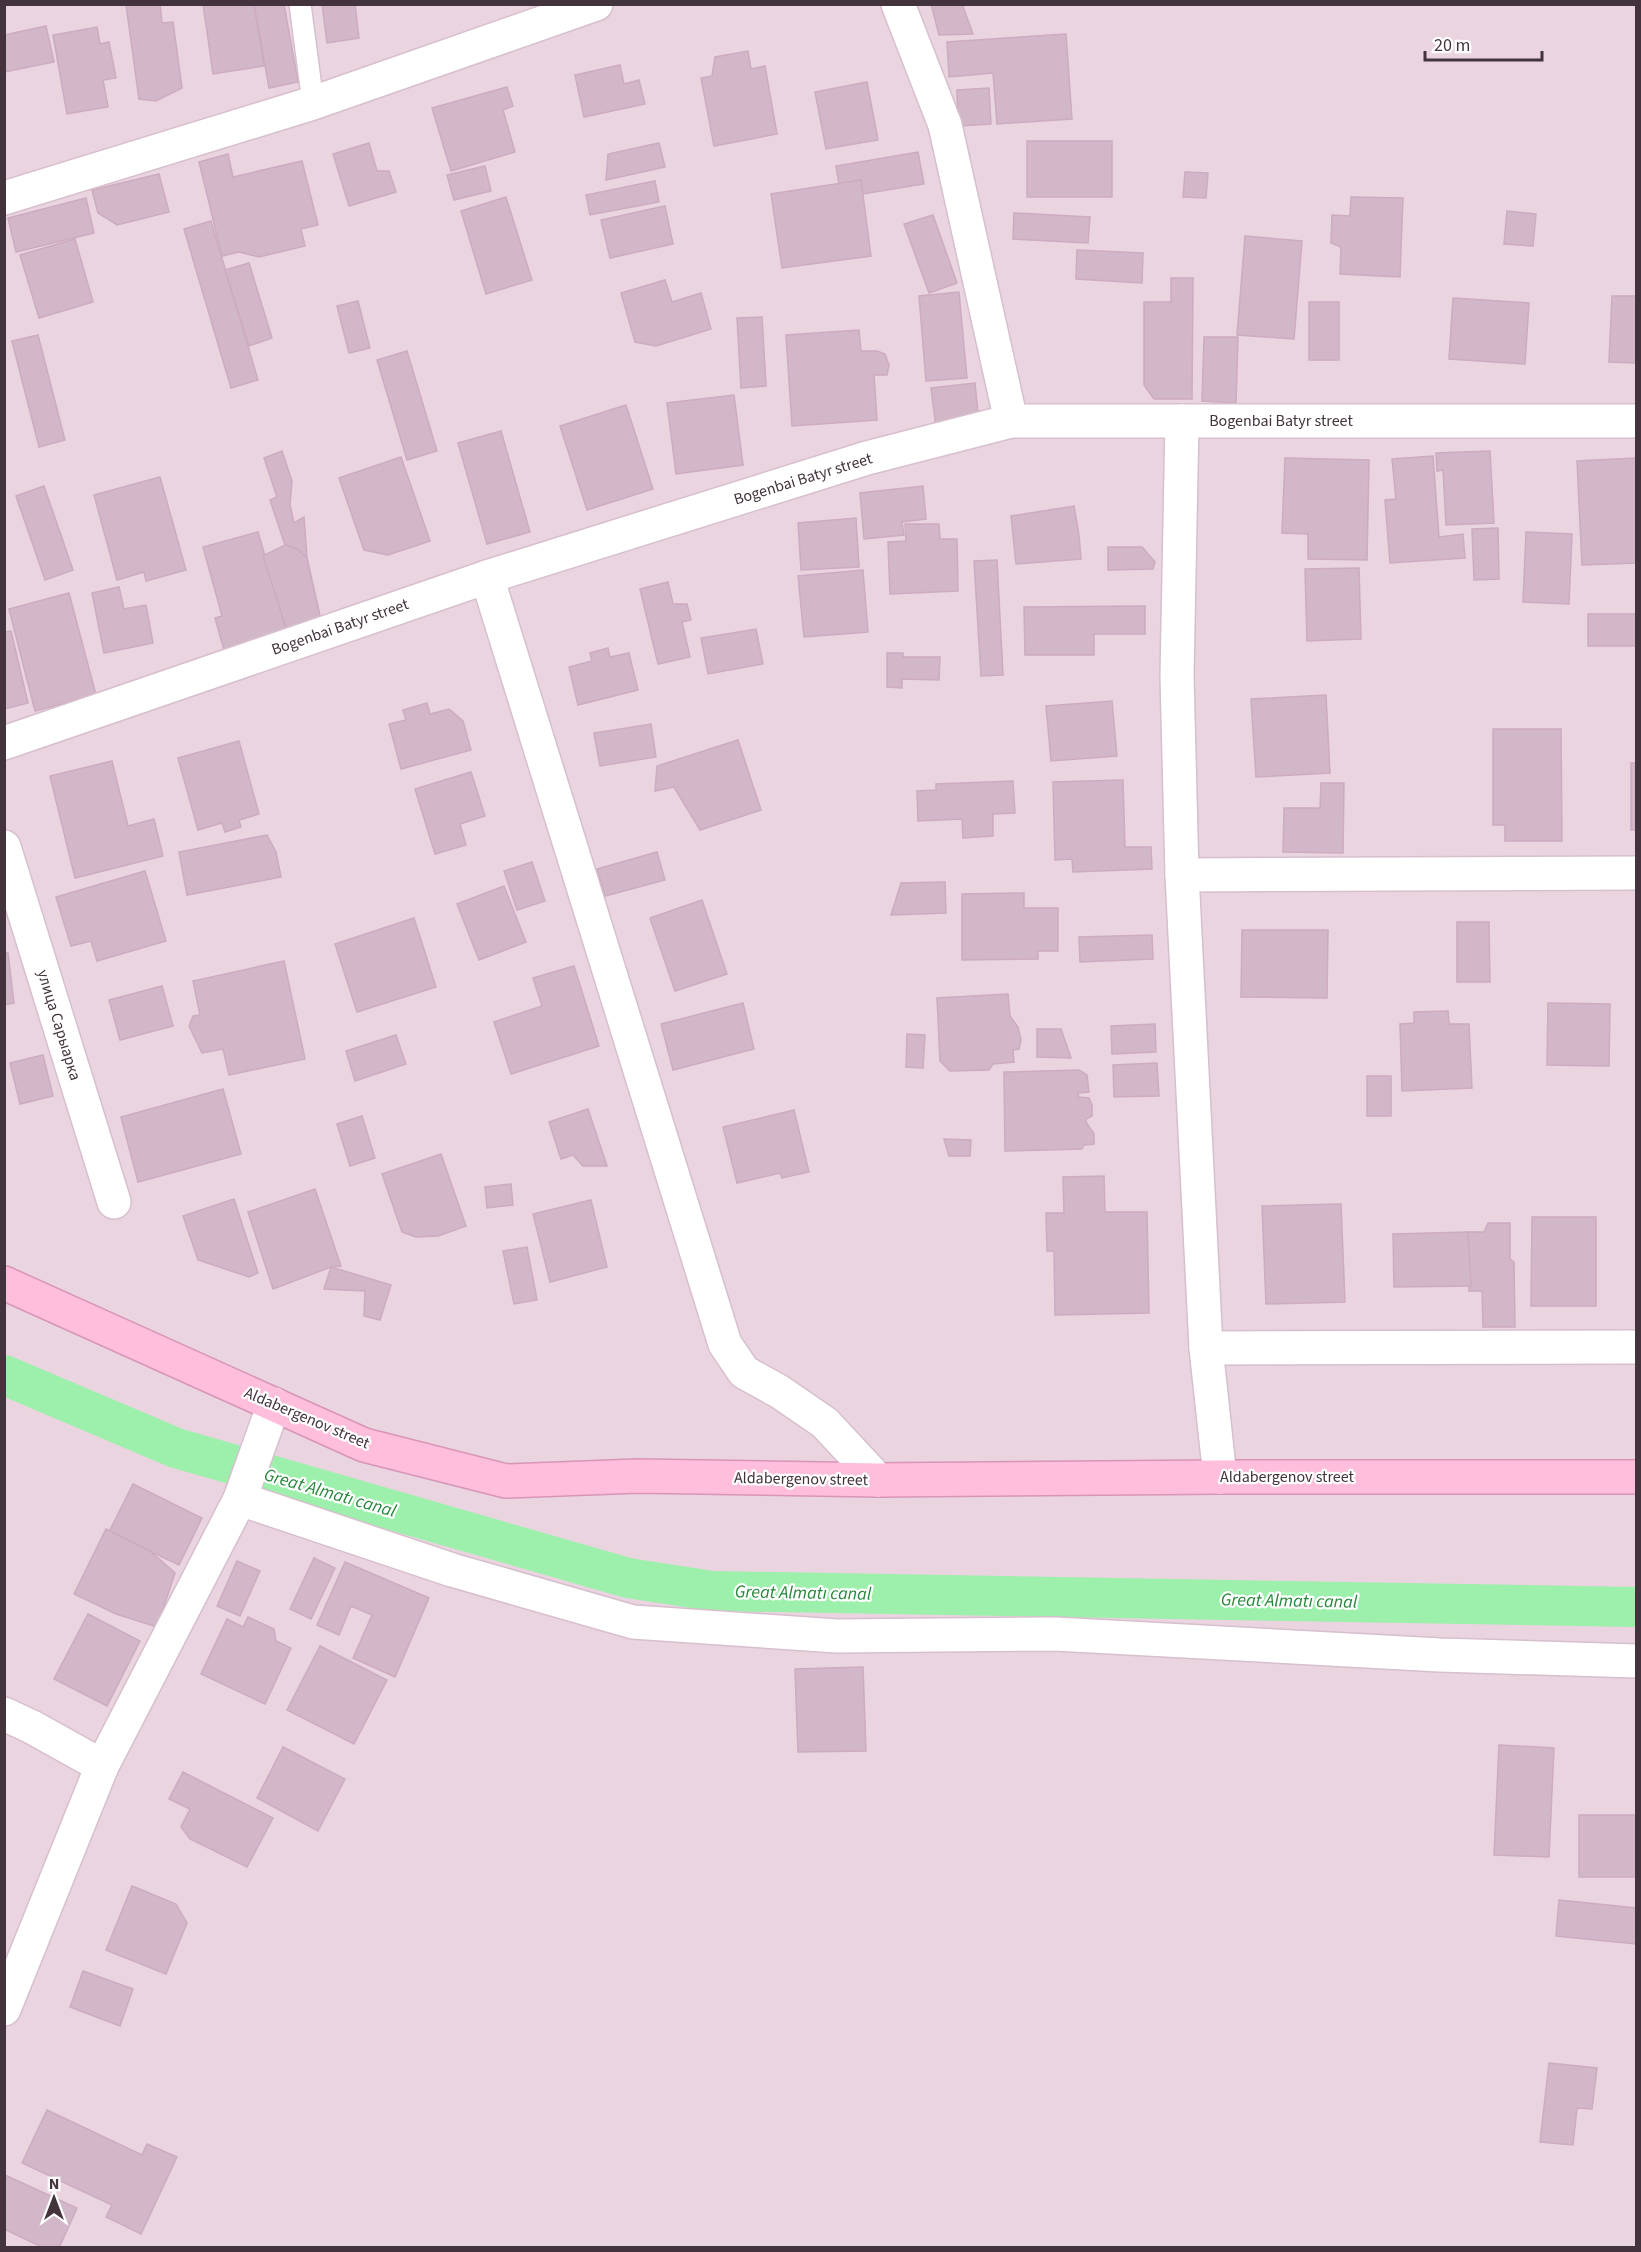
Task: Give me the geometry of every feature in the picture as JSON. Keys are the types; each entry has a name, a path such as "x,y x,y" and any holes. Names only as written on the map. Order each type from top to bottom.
{"main road":[{"name":"Aldabergenov street","path":"4,1283 364,1445 506,1480 638,1476 878,1480 1636,1477"}],"street":[{"path":"4,198 313,102 596,4"},
{"path":"898,4 945,125 1011,421"},
{"name":"Bogenbai Batyr street","path":"4,743 487,577 867,458 1011,421 1636,421"},
{"path":"1182,421 1177,676 1182,875 1206,1348 1220,1477"},
{"path":"487,577 725,1344 744,1372 780,1392 825,1423 878,1480"},
{"name":"улица Сарыарка","path":"4,848 114,1202"},
{"path":"1182,875 1636,873"},
{"path":"1206,1348 1636,1347"},
{"path":"4,2009 102,1766 240,1499 274,1404"},
{"path":"240,1499 452,1570 633,1623 837,1636 1055,1634 1440,1655 1636,1661"},
{"path":"4,1714 102,1766"}],"lane":[{"path":"300,4 313,102"}],"shaded area":[{"path":"5,5 1636,5 1636,2247 5,2247"}],"building":[{"path":"160,4 162,23 173,22 182,88 156,101 139,99 126,5"},
{"path":"203,4 254,4 264,66 213,74"},
{"path":"254,4 284,4 298,82 269,88"},
{"path":"322,4 355,4 359,38 327,43"},
{"path":"931,4 962,4 973,34 939,35"},
{"path":"46,26 54,62 4,72 4,35"},
{"path":"97,27 100,44 109,42 116,78 103,80 108,107 67,114 53,35"},
{"path":"1066,34 1072,119 997,124 993,73 949,77 947,42"},
{"path":"748,51 751,69 765,66 777,134 714,146 701,78 712,76 715,57"},
{"path":"620,65 624,84 639,80 645,104 584,117 575,75"},
{"path":"867,82 878,140 826,149 815,92"},
{"path":"507,87 513,106 503,110 515,152 451,171 432,108"},
{"path":"989,88 991,124 958,126 957,90"},
{"path":"1027,141 1112,141 1112,197 1027,197"},
{"path":"369,143 377,171 389,171 396,192 349,206 333,154"},
{"path":"659,143 665,167 606,180 608,154"},
{"path":"918,152 924,184 863,194 861,180 839,184 836,166"},
{"path":"228,154 233,177 302,161 318,225 301,229 305,246 259,257 239,252 222,256 199,162"},
{"path":"485,166 491,191 454,200 447,175"},
{"path":"1185,172 1208,173 1206,198 1183,197"},
{"path":"159,174 169,212 117,225 98,213 92,190"},
{"path":"861,180 871,256 782,268 771,194"},
{"path":"655,181 659,202 590,215 586,195"},
{"path":"506,197 532,280 486,294 461,211"},
{"path":"1351,197 1403,198 1400,277 1340,274 1341,247 1331,243 1332,215 1350,216"},
{"path":"86,198 94,233 16,252 8,218"},
{"path":"665,206 673,244 610,258 601,220"},
{"path":"1507,211 1536,214 1533,246 1504,244"},
{"path":"1014,213 1090,217 1088,243 1013,239"},
{"path":"933,215 957,283 929,293 904,224"},
{"path":"211,221 258,380 231,388 184,229"},
{"path":"1245,236 1302,241 1294,339 1237,335"},
{"path":"75,239 93,302 39,318 20,255"},
{"path":"1077,250 1143,253 1142,283 1076,279"},
{"path":"249,263 272,338 249,346 225,270"},
{"path":"1171,278 1193,278 1192,399 1154,399 1144,385 1144,302 1171,302"},
{"path":"665,280 672,302 701,293 711,329 656,346 635,342 621,293"},
{"path":"959,292 967,378 926,381 919,296"},
{"path":"1612,296 1636,296 1636,363 1609,362"},
{"path":"1453,298 1529,303 1525,364 1449,359"},
{"path":"358,301 370,348 349,353 337,306"},
{"path":"1309,302 1339,302 1339,360 1309,360"},
{"path":"762,317 766,386 741,388 737,318"},
{"path":"859,330 861,351 877,351 885,354 889,365 887,375 874,375 877,420 792,426 786,335"},
{"path":"38,335 65,440 39,447 12,341"},
{"path":"1204,337 1238,337 1236,403 1202,401"},
{"path":"407,351 437,451 407,460 377,360"},
{"path":"975,383 979,423 936,428 931,388"},
{"path":"734,395 743,465 676,474 667,403"},
{"path":"626,405 653,489 587,510 560,426"},
{"path":"501,431 530,532 487,544 458,443"},
{"path":"282,451 292,481 290,505 294,523 304,517 307,558 297,549 285,545 270,500 277,497 264,458"},
{"path":"1490,451 1494,523 1446,525 1443,470 1437,471 1436,453"},
{"path":"1433,456 1439,537 1463,534 1465,558 1390,563 1385,500 1396,499 1392,459"},
{"path":"401,457 430,541 388,555 364,550 339,478"},
{"path":"1285,458 1369,460 1367,560 1308,559 1308,534 1282,533"},
{"path":"1636,458 1636,563 1582,565 1577,461"},
{"path":"160,477 186,570 146,581 144,572 117,580 94,495"},
{"path":"44,486 73,570 45,580 16,496"},
{"path":"923,486 926,519 902,522 904,535 864,539 860,493"},
{"path":"1074,506 1081,559 1016,564 1011,516"},
{"path":"856,518 859,567 801,570 798,523"},
{"path":"905,524 939,524 940,539 957,539 958,591 890,594 888,542 906,541"},
{"path":"1498,528 1499,579 1474,580 1472,529"},
{"path":"258,532 287,631 224,650 215,618 222,616 203,547"},
{"path":"1526,532 1572,534 1569,604 1523,602"},
{"path":"285,545 297,549 307,558 321,620 287,631 263,556"},
{"path":"1108,547 1142,547 1155,562 1153,569 1108,570"},
{"path":"997,560 1003,675 981,676 974,561"},
{"path":"1359,568 1361,639 1307,641 1305,569"},
{"path":"863,570 868,632 804,637 798,576"},
{"path":"668,582 673,604 687,604 691,620 682,622 690,657 658,664 640,589"},
{"path":"119,587 124,609 146,605 153,643 104,653 92,593"},
{"path":"69,593 96,695 35,711 9,609"},
{"path":"1145,606 1145,634 1094,634 1094,655 1025,655 1024,607"},
{"path":"1588,614 1636,614 1636,646 1588,646"},
{"path":"756,629 763,664 708,674 701,638"},
{"path":"11,631 28,703 4,709 4,632"},
{"path":"608,648 610,657 629,653 638,690 578,705 569,667 592,661 590,653"},
{"path":"887,653 903,653 903,657 940,657 939,680 902,679 902,688 887,687"},
{"path":"1326,695 1330,773 1256,777 1251,699"},
{"path":"1112,701 1117,756 1051,761 1046,706"},
{"path":"427,703 430,714 449,709 463,721 471,750 401,769 389,724 406,720 403,710"},
{"path":"651,724 656,757 600,766 594,733"},
{"path":"1493,729 1561,729 1562,841 1505,841 1505,825 1493,825"},
{"path":"738,740 761,810 700,830 674,787 655,791 657,766"},
{"path":"239,741 259,814 239,820 241,827 225,832 222,823 198,830 178,758"},
{"path":"112,761 128,826 154,819 163,856 75,878 50,776"},
{"path":"1631,763 1636,763 1636,830 1631,830"},
{"path":"471,772 485,816 460,824 466,845 435,854 415,789"},
{"path":"1123,780 1125,847 1151,847 1152,869 1073,872 1072,859 1055,860 1053,782"},
{"path":"1013,781 1015,813 993,814 993,836 963,838 962,819 918,821 917,791 936,790 936,784"},
{"path":"1321,783 1344,783 1343,853 1283,852 1284,808 1320,808"},
{"path":"267,835 276,852 281,877 187,895 179,852"},
{"path":"657,852 665,880 605,896 597,869"},
{"path":"532,862 545,901 517,910 504,871"},
{"path":"145,871 166,941 97,961 91,941 71,946 56,897"},
{"path":"945,882 946,913 891,915 901,883"},
{"path":"504,886 526,942 479,960 457,904"},
{"path":"1024,893 1024,908 1058,908 1058,951 1038,951 1038,959 962,960 962,894"},
{"path":"702,900 727,974 675,991 650,918"},
{"path":"414,918 436,987 357,1012 335,944"},
{"path":"1457,922 1489,922 1490,982 1457,982"},
{"path":"1242,930 1328,930 1327,998 1241,997"},
{"path":"1152,935 1153,959 1080,962 1079,937"},
{"path":"4,953 8,953 14,1003 4,1005"},
{"path":"284,961 305,1059 229,1075 223,1049 202,1053 189,1026 193,1016 200,1015 193,981"},
{"path":"574,966 599,1046 511,1074 494,1022 542,1006 533,978"},
{"path":"162,986 173,1026 120,1040 109,1000"},
{"path":"1008,994 1010,1016 1018,1027 1021,1040 1019,1049 1013,1050 1014,1062 993,1064 989,1070 950,1071 940,1061 937,998"},
{"path":"743,1003 754,1049 673,1070 661,1024"},
{"path":"1548,1003 1610,1004 1609,1066 1547,1065"},
{"path":"1448,1011 1449,1024 1469,1024 1472,1088 1402,1091 1400,1024 1414,1023 1414,1012"},
{"path":"1155,1024 1156,1052 1112,1054 1111,1026"},
{"path":"1037,1029 1061,1029 1071,1058 1037,1057"},
{"path":"907,1034 925,1035 923,1068 906,1067"},
{"path":"396,1035 406,1064 355,1081 346,1051"},
{"path":"43,1055 53,1096 20,1104 10,1063"},
{"path":"1157,1063 1159,1096 1114,1097 1113,1065"},
{"path":"1079,1070 1087,1075 1089,1092 1078,1093 1079,1097 1089,1098 1092,1105 1092,1116 1086,1119 1086,1122 1094,1134 1094,1144 1084,1145 1082,1149 1005,1151 1004,1072"},
{"path":"1367,1076 1391,1076 1391,1116 1367,1116"},
{"path":"223,1089 241,1154 138,1182 121,1117"},
{"path":"588,1109 607,1166 583,1166 573,1155 561,1159 549,1122"},
{"path":"794,1110 809,1172 782,1178 780,1173 737,1183 723,1127"},
{"path":"362,1116 375,1158 350,1166 337,1124"},
{"path":"944,1139 971,1140 970,1156 949,1156"},
{"path":"441,1154 466,1226 438,1236 416,1237 402,1232 382,1174"},
{"path":"1104,1176 1105,1212 1147,1212 1149,1313 1055,1315 1054,1251 1047,1251 1046,1213 1064,1213 1063,1177"},
{"path":"511,1184 513,1205 487,1208 485,1187"},
{"path":"315,1189 341,1266 331,1267 273,1289 248,1212"},
{"path":"234,1199 258,1273 249,1277 198,1260 183,1216"},
{"path":"591,1200 607,1267 550,1282 533,1214"},
{"path":"1341,1204 1345,1302 1266,1304 1262,1206"},
{"path":"1532,1217 1596,1217 1596,1306 1531,1306"},
{"path":"1488,1223 1510,1223 1510,1259 1514,1262 1515,1327 1483,1327 1482,1291 1469,1291 1468,1232 1484,1232"},
{"path":"1468,1232 1471,1286 1394,1287 1393,1234"},
{"path":"527,1247 537,1300 514,1304 503,1251"},
{"path":"331,1267 391,1285 380,1320 364,1316 365,1291 324,1289"},
{"path":"133,1484 202,1518 179,1565 109,1532"},
{"path":"106,1529 150,1551 175,1573 157,1627 116,1614 74,1594"},
{"path":"314,1558 335,1568 311,1619 290,1609"},
{"path":"237,1561 260,1571 240,1616 217,1606"},
{"path":"345,1562 429,1598 395,1677 353,1658 372,1615 351,1606 339,1635 317,1625"},
{"path":"88,1614 140,1641 107,1706 54,1679"},
{"path":"248,1617 274,1629 276,1641 291,1648 265,1704 201,1674 227,1619 243,1627"},
{"path":"320,1646 387,1680 354,1744 287,1710"},
{"path":"863,1667 866,1751 798,1752 795,1669"},
{"path":"1499,1745 1554,1748 1549,1857 1494,1855"},
{"path":"283,1747 345,1779 318,1831 257,1798"},
{"path":"183,1772 273,1818 247,1867 190,1839 181,1827 190,1809 169,1799"},
{"path":"1579,1815 1636,1815 1636,1877 1579,1877"},
{"path":"132,1886 176,1904 187,1923 166,1974 106,1950"},
{"path":"1559,1900 1636,1908 1636,1944 1556,1936"},
{"path":"83,1971 133,1989 120,2026 70,2007"},
{"path":"1549,2063 1597,2068 1592,2109 1577,2108 1573,2145 1540,2142"},
{"path":"47,2110 142,2155 147,2144 177,2157 141,2234 106,2217 112,2205 22,2163"},
{"path":"5,2175 77,2208 59,2248 44,2248 4,2229"}],"waterway":[{"name":"Great Almatı canal","path":"4,1375 176,1448 628,1578 712,1591 1636,1607"}]}
